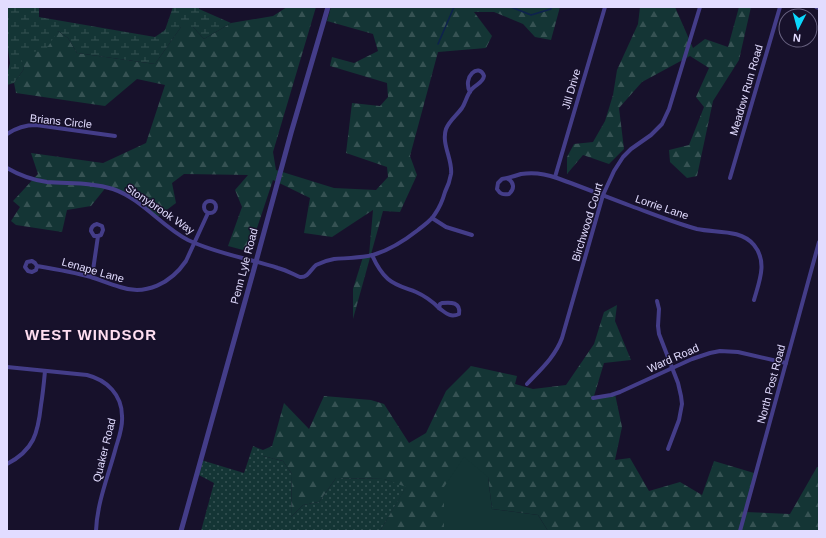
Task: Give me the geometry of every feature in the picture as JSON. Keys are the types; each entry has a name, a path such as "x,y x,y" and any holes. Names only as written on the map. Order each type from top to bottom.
{"street":[{"name":"Penn Lyle Road","path":"181,531 291,133 328,7"},
{"name":"Jill Drive","path":"555,177 605,7"},
{"name":"Birchwood Court","path":"526,384 552,357 562,338 602,195 614,171 623,157 631,149 651,135 666,116 700,7"},
{"name":"Meadow Run Road","path":"730,178 780,7"},
{"path":"439,308 442,303 454,303 458,306 459,312 456,315 448,315 439,308 429,299 392,282 378,268 372,255 404,241 428,223 440,206 451,174 445,138 446,129 462,109 472,88 484,79 482,72 476,70 468,78 467,86 470,92"},
{"name":"Brians Circle","path":"7,134 24,126 36,125 115,136"},
{"name":"Stonybrook Way","path":"7,168 18,174 46,182 96,185 115,190 132,199 175,232 194,243 212,250 278,268 304,278 316,266 323,262 372,255"},
{"name":"Lorrie Lane","path":"508,179 528,174 542,174 555,177 684,225 714,232 738,234 749,240 760,255 762,272 754,300"},
{"path":"508,179 512,182 513,188 509,194 503,194 498,191 497,186 500,180 508,179"},
{"name":"Lenape Lane","path":"37,266 92,277 120,288 144,289 158,286 170,278 186,261 208,213"},
{"path":"432,218 446,227 472,235"},
{"path":"92,277 98,236"},
{"name":"North Post Road","path":"740,531 819,242"},
{"path":"657,301 659,334 680,389 682,404 679,420 668,449"},
{"name":"Ward Road","path":"593,398 620,392 701,355 720,351 738,352 786,363"},
{"name":"Quaker Road","path":"7,367 87,375 99,379 110,387 118,398 122,425 99,505 96,531"},
{"path":"7,464 25,451 35,437 40,423 45,371"}],"green space":[{"path":"7,7 39,7 39,17 155,37 165,30 173,7 199,7 199,9 231,23 204,39 193,27 181,27 155,64 77,53 68,38 58,31 45,51 20,53 24,69 14,83 7,85 7,74 10,63 7,42"},
{"path":"287,7 316,7 273,152 276,170 334,188 376,190 388,177 387,167 346,153 352,103 380,106 388,97 387,83 330,66 332,57 354,63 378,51 373,34 327,21 331,7 560,7 551,40 535,37 523,24 494,12 474,12 492,36 486,48 438,52 410,156 417,175 400,212 383,211 353,319 353,289 363,257 369,255 373,210 332,237 304,233 310,198 273,180 251,246 247,250 228,246 242,207 235,190 248,175 184,174 172,183 176,203 156,218 131,198 107,186 91,206 67,210 62,232 16,225 11,221 20,207 13,201 38,174 31,153 103,163 146,143 165,85 137,79 105,106 16,93 14,83 24,69 19,53 58,31 68,38 77,53 155,64 181,27 193,27 204,39 231,23 273,16"},
{"path":"640,7 675,7 693,48 705,39 728,47 739,7 751,7 739,60 713,101 697,176 687,178 670,162 669,150 689,145 704,107 696,97 709,68 690,56 642,82 619,108 624,149 609,164 583,155 567,174 567,157 574,144 593,142 605,121 613,95 617,70 638,24"},
{"path":"617,305 615,321 631,360 604,363 594,396 615,394 622,427 615,460 630,458 649,491 680,482 702,495 714,461 754,473 745,512 790,514 817,467 819,467 819,531 548,531 538,515 492,509 488,477 444,487 444,531 380,531 406,487 384,479 336,478 319,502 303,505 291,517 292,474 283,461 263,456 263,450 272,446 284,403 309,429 324,396 371,400 384,404 409,443 426,433 446,391 471,366 517,376 515,384 533,389 566,385 594,344 604,312"},
{"path":"253,446 263,450 263,456 283,461 292,474 291,517 303,505 319,502 336,478 384,479 407,486 380,531 201,531 214,483 197,474 201,460 244,473"},
{"path":"464,457 488,477 492,509 538,515 548,531 444,531 444,487"}],"waterway":[{"path":"438,44 454,7"},
{"path":"511,7 531,15 551,9 551,7"}],"district":[{"name":"WEST WINDSOR","path":"91,335"}]}
